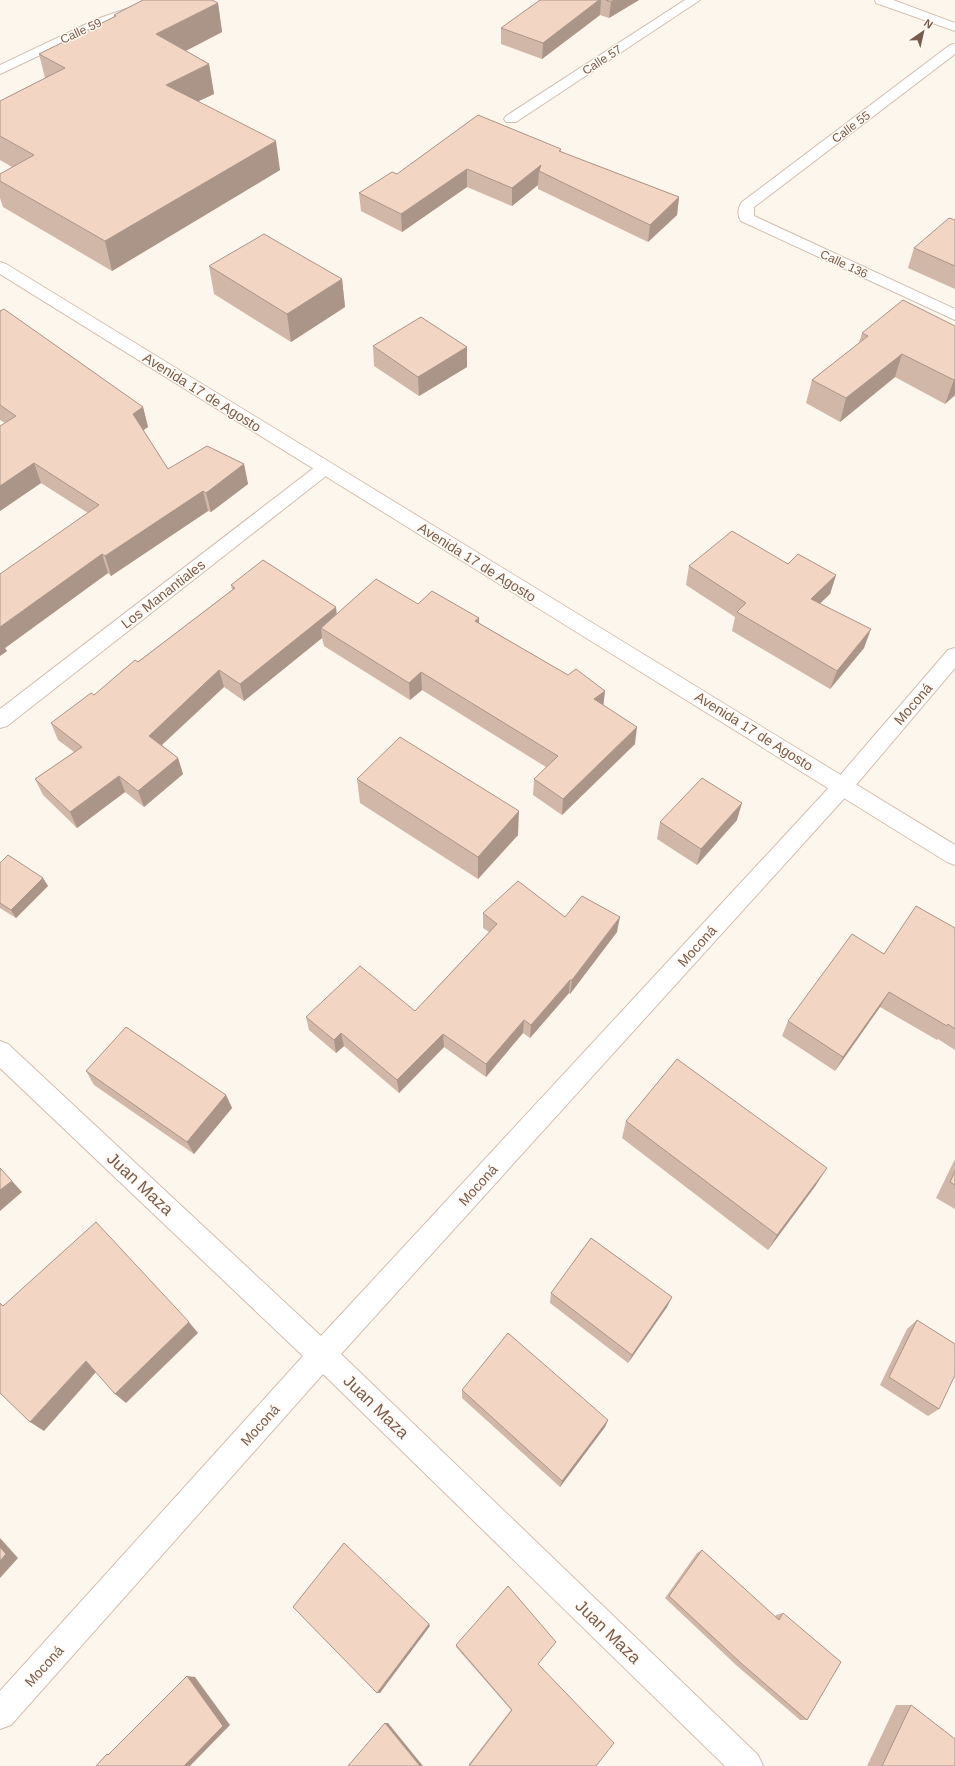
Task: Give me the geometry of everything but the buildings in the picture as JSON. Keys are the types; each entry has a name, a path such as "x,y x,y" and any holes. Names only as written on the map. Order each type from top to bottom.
{"street":[{"name":"Calle 59","path":"0,70 110,18 143,6 166,0"},
{"name":"Calle 57","path":"510,119 694,0"},
{"path":"881,0 955,27"},
{"name":"Calle 55","path":"747,205 955,48"},
{"name":"Calle 136","path":"747,205 746,218 955,315"},
{"name":"Avenida 17 de Agosto","path":"0,267 955,856"},
{"name":"Los Manantiales","path":"0,720 325,468"},
{"name":"Moconá","path":"0,1714 322,1355 843,786 955,655"},
{"name":"Juan Maza","path":"0,1052 322,1355 747,1766"}]}
